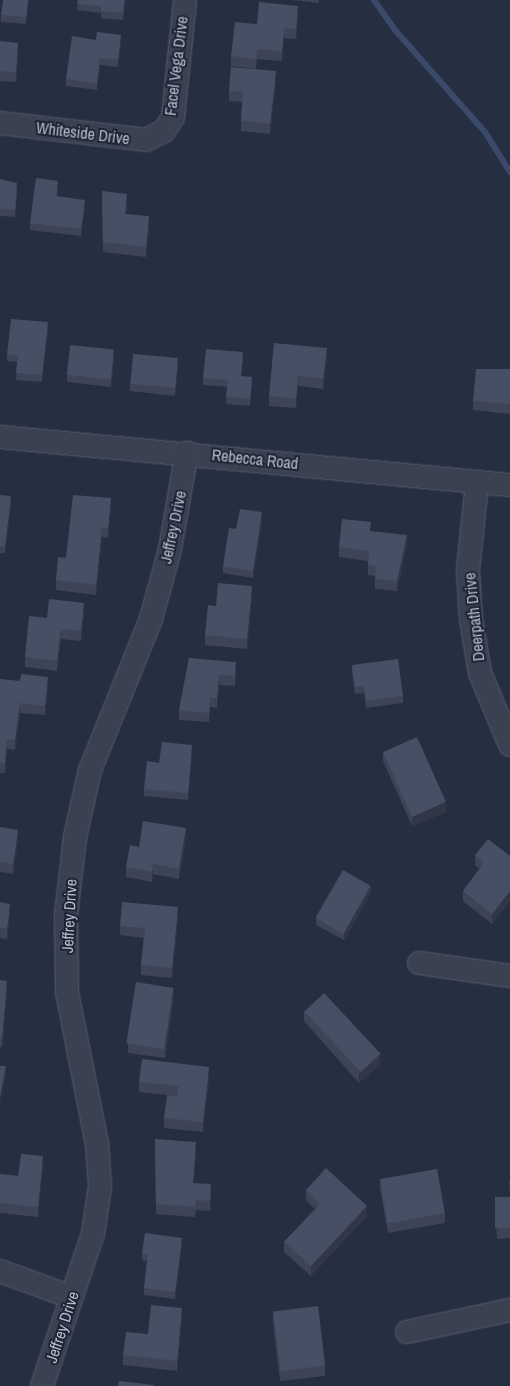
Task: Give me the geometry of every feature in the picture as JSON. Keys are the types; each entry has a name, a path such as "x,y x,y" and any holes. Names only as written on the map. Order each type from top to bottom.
{"street":[{"name":"Facel Vega Drive","path":"164,131 173,117 185,0"},
{"name":"Whiteside Drive","path":"0,124 146,140 164,131"},
{"name":"Rebecca Road","path":"0,437 187,452 510,485"},
{"name":"Jeffrey Drive","path":"42,1386 93,1234 100,1186 97,1144 67,992 66,915 75,837 90,770 151,619 170,549 187,452"},
{"name":"Deerpath Drive","path":"477,483 468,570 471,619 480,673 510,745"},
{"path":"419,963 510,976"},
{"path":"0,1270 72,1297"},
{"path":"407,1332 510,1310"}],"building":[{"path":"3,0 28,0 26,17 1,15"},
{"path":"78,0 124,0 123,13 101,11 101,6 77,4"},
{"path":"259,2 298,6 296,29 284,28 282,51 257,49 256,59 231,56 235,22 257,24"},
{"path":"97,32 121,35 118,60 100,58 97,83 66,79 72,36 96,40"},
{"path":"0,41 18,43 16,72 0,71"},
{"path":"231,67 276,71 270,124 241,121 243,92 229,91"},
{"path":"36,178 58,181 56,196 85,200 81,229 30,223"},
{"path":"0,179 17,183 15,210 0,209"},
{"path":"102,191 127,194 125,214 149,216 146,247 103,242"},
{"path":"11,319 48,322 42,375 16,373 18,355 7,354"},
{"path":"274,343 327,348 323,379 298,376 296,399 269,396"},
{"path":"70,345 114,350 111,379 67,375"},
{"path":"206,349 243,352 241,376 252,377 250,399 226,397 228,380 203,378"},
{"path":"133,354 178,358 175,388 130,384"},
{"path":"476,369 510,369 510,404 473,401"},
{"path":"0,495 11,496 5,546 0,546"},
{"path":"73,495 111,498 108,528 102,527 96,585 56,580 58,557 66,558"},
{"path":"240,509 262,512 253,571 223,566 229,528 236,529"},
{"path":"342,519 371,522 370,531 407,535 397,581 375,579 376,566 368,565 369,551 339,547"},
{"path":"218,583 252,586 247,639 205,635 208,605 216,606"},
{"path":"49,599 84,603 81,631 61,629 57,661 25,657 29,616 47,618"},
{"path":"189,658 236,662 235,676 219,675 217,698 210,698 209,713 179,710"},
{"path":"398,659 403,696 366,701 364,686 355,687 352,665"},
{"path":"21,674 48,677 45,706 20,703 15,740 7,739 5,763 0,763 0,679 20,681"},
{"path":"417,737 446,802 412,817 383,752"},
{"path":"162,742 192,745 188,793 144,789 147,761 159,763"},
{"path":"143,821 186,828 179,869 153,864 152,872 126,867 130,845 139,847"},
{"path":"0,827 18,830 13,864 0,862"},
{"path":"488,839 510,856 510,891 492,914 463,891 484,863 475,855"},
{"path":"343,870 371,886 343,934 316,918"},
{"path":"0,902 10,904 7,929 0,928"},
{"path":"122,902 178,907 172,968 141,965 145,928 120,926"},
{"path":"0,980 7,981 2,1037 0,1037"},
{"path":"136,982 174,988 164,1049 126,1043"},
{"path":"324,993 381,1054 361,1072 304,1011"},
{"path":"142,1059 209,1067 203,1122 164,1118 167,1095 177,1096 179,1086 139,1082"},
{"path":"0,1066 6,1066 0,1097"},
{"path":"155,1139 196,1142 193,1183 211,1184 210,1201 196,1200 195,1207 156,1204"},
{"path":"21,1154 43,1156 38,1207 0,1203 0,1174 18,1176"},
{"path":"326,1168 367,1206 311,1266 284,1242 320,1204 306,1190"},
{"path":"437,1169 445,1213 388,1223 380,1179"},
{"path":"495,1197 510,1197 510,1228 495,1228"},
{"path":"145,1233 182,1238 175,1292 144,1288 148,1254 142,1253"},
{"path":"151,1305 182,1308 177,1361 123,1355 126,1332 148,1334"},
{"path":"318,1306 325,1366 281,1371 273,1311"},
{"path":"119,1381 154,1385 154,1386 118,1386"}],"waterway":[{"path":"374,0 395,30 485,132 510,172"}]}
